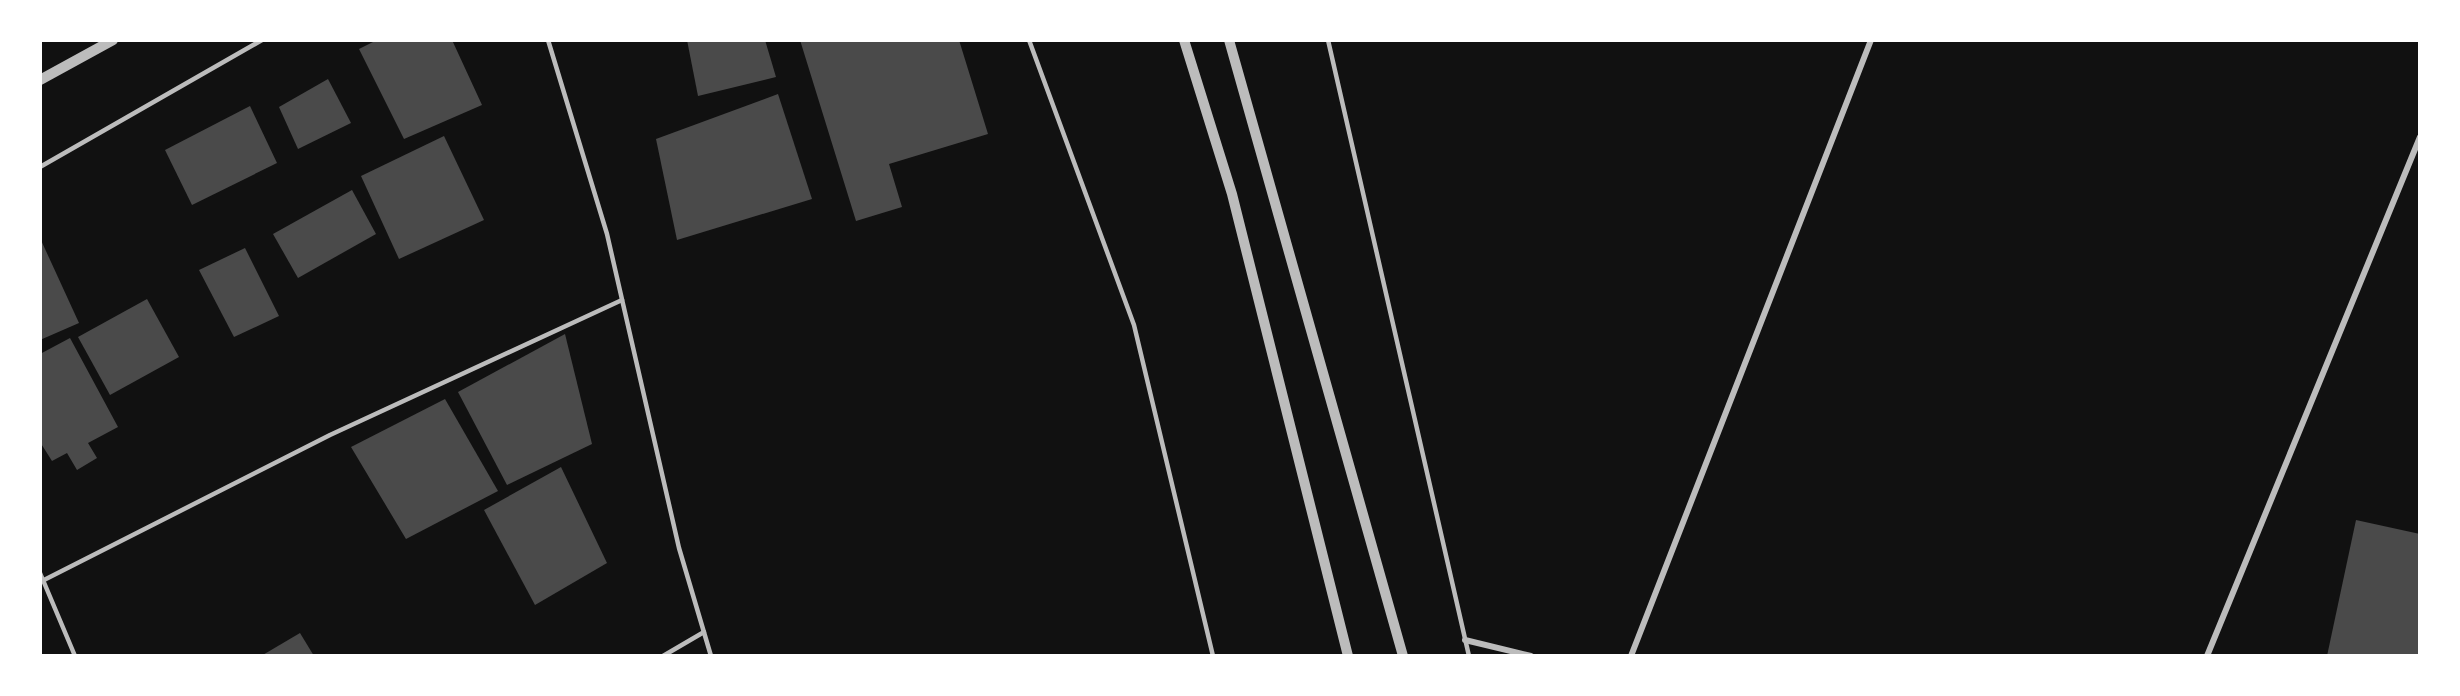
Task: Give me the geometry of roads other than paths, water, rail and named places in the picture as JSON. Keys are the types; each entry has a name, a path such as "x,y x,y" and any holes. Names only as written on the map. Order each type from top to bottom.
{"street":[{"path":"40,80 113,40"},
{"path":"1184,40 1232,194 1348,656"},
{"path":"1229,40 1403,656"},
{"path":"1631,656 1871,40"},
{"path":"2207,656 2420,137"},
{"path":"1465,640 1531,656"}],"lane":[{"path":"40,167 262,40"},
{"path":"548,40 607,234 679,548 711,656"},
{"path":"1029,40 1134,325 1213,656"},
{"path":"1328,40 1469,656"},
{"path":"44,580 330,435 622,300"},
{"path":"40,573 75,656"},
{"path":"663,656 704,632"}]}
